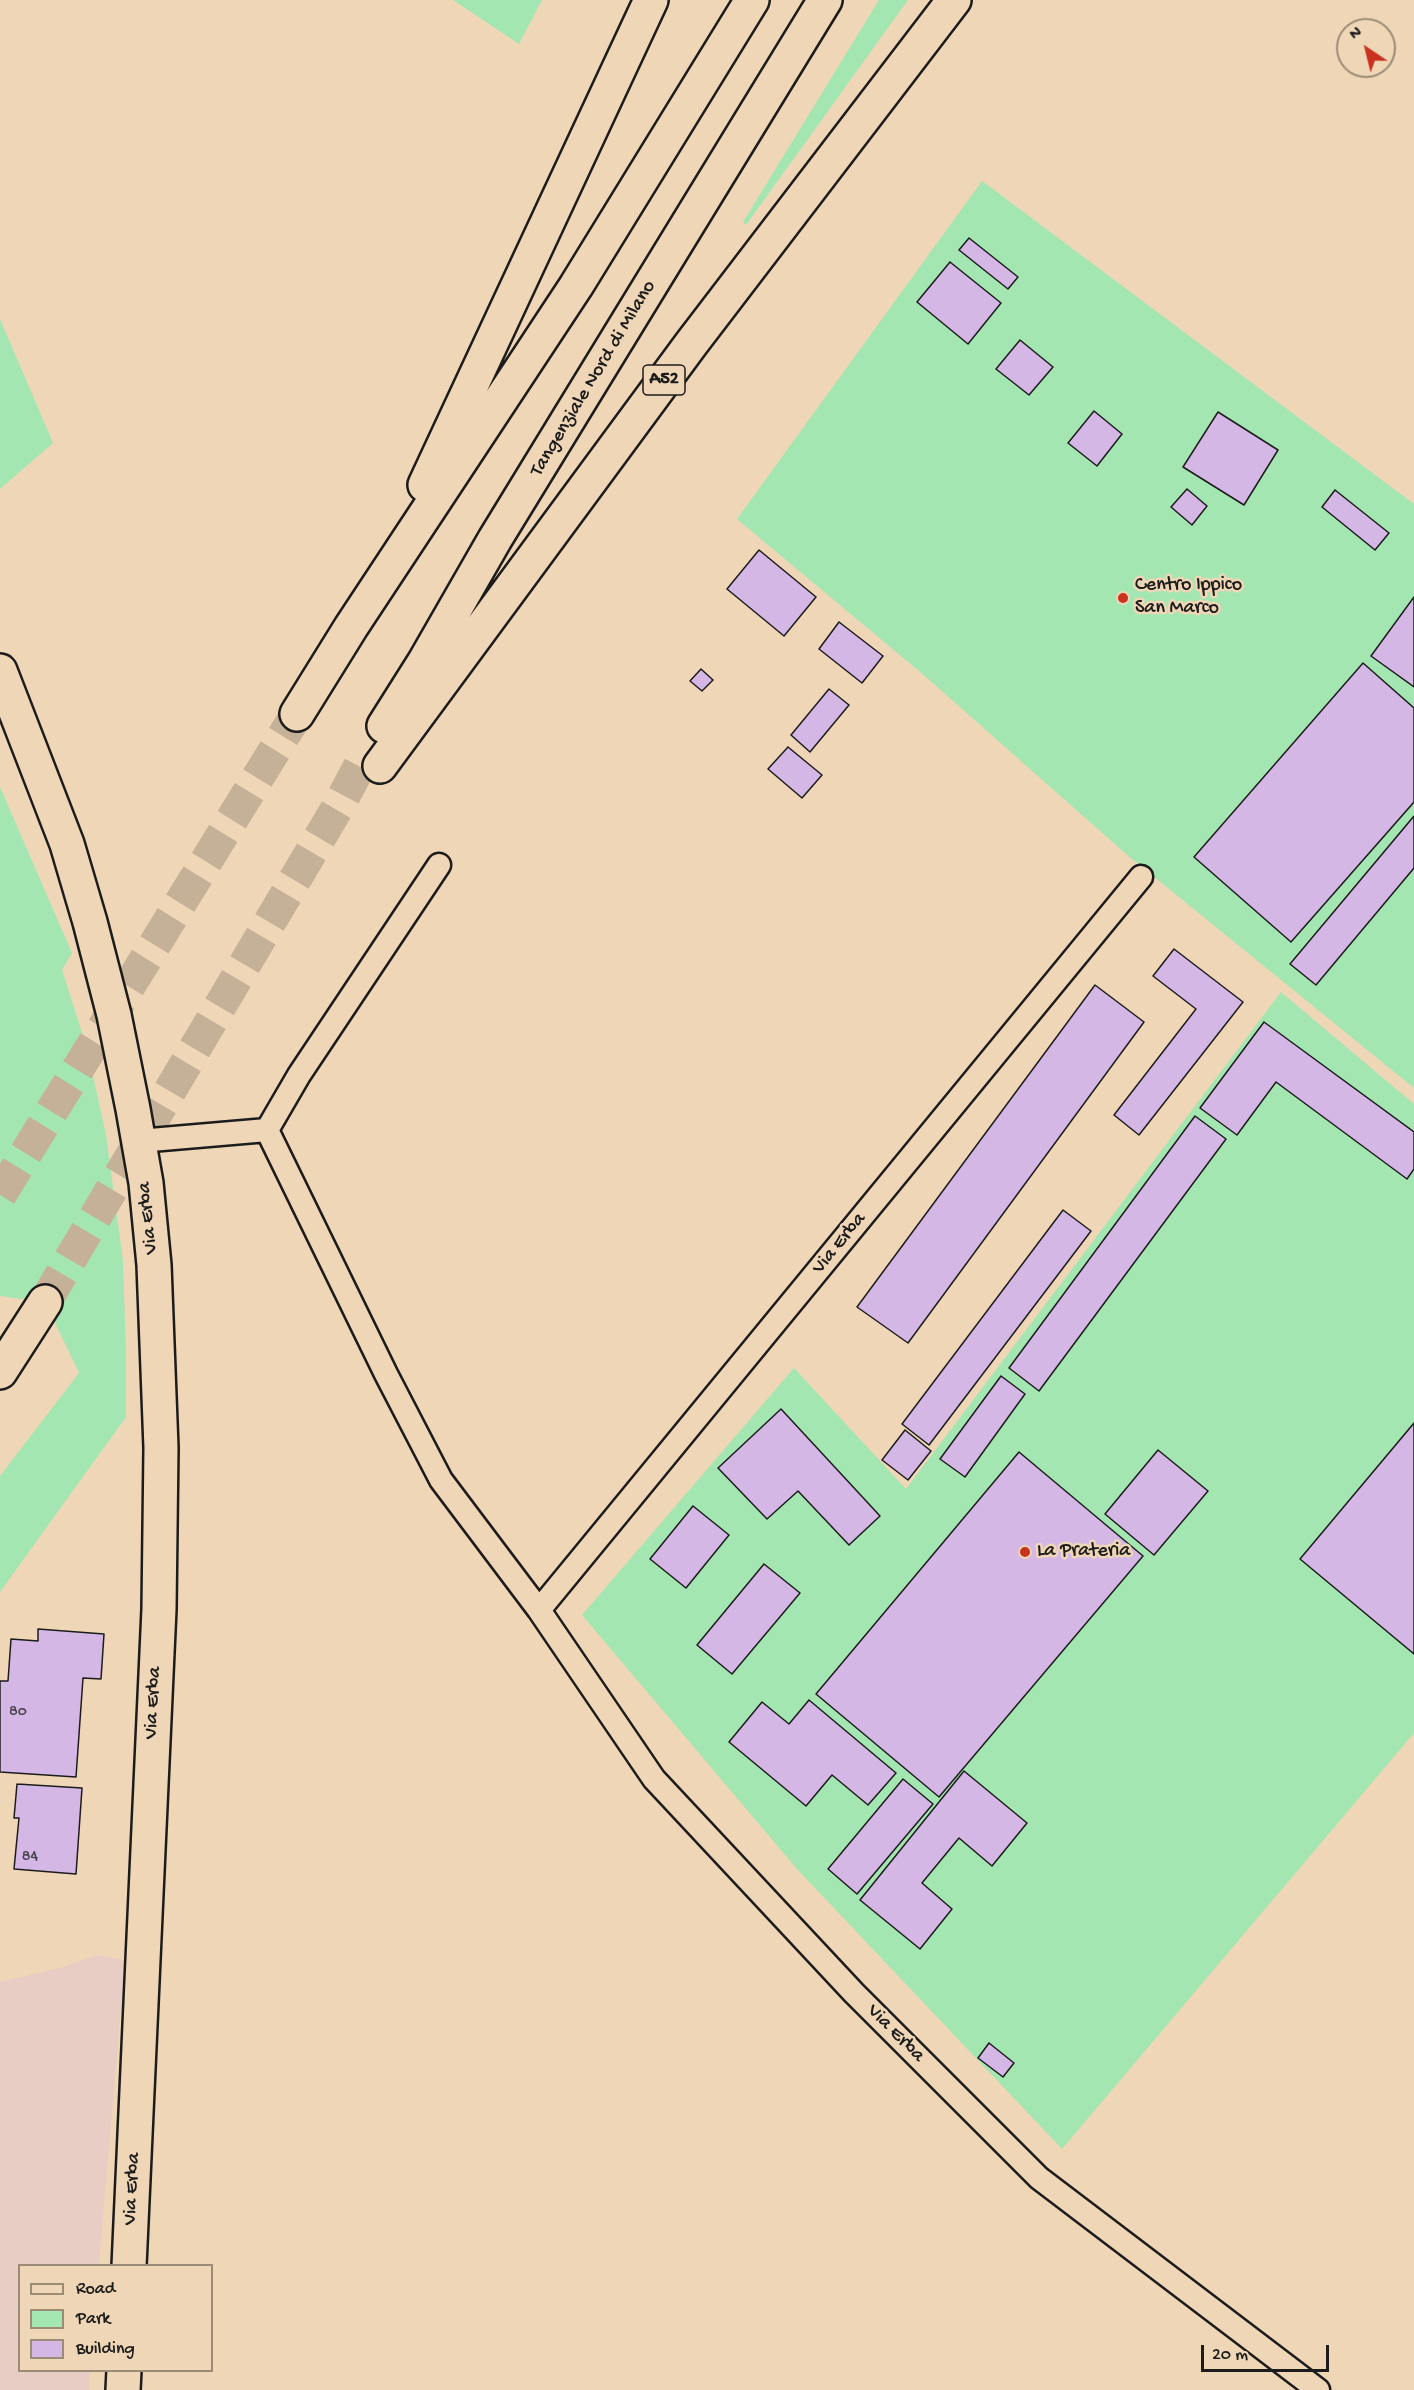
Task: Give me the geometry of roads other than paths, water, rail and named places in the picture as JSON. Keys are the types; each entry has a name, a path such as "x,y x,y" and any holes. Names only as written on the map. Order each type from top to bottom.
{"main road":[{"path":"351,627 456,422 651,0"},
{"path":"297,714 351,627 576,286 752,0"},
{"name":"Tangenziale Nord di Milano","path":"825,0 495,539 425,661 372,762 954,0"},
{"name":"Via Erba","path":"0,671 45,784 80,882 116,1025 139,1141 150,1222 157,1307 161,1539 129,2264"},
{"path":"0,1372 45,1302"},
{"path":"123,2390 124,2372"}],"lane":[{"path":"139,1141 267,1130 299,1076 439,865"},
{"name":"Via Erba","path":"539,1610 1141,877"},
{"name":"Via Erba","path":"267,1130 386,1374 441,1480 539,1610 654,1779 854,1993 1039,2178 1318,2390"}],"tunnel":[{"path":"0,1195 297,714"},
{"path":"45,1302 339,805 364,758"}],"place":[{"name":"Centro Ippico San Marco","path":"1123,598"},
{"name":"La Prateria","path":"1025,1552"}]}
